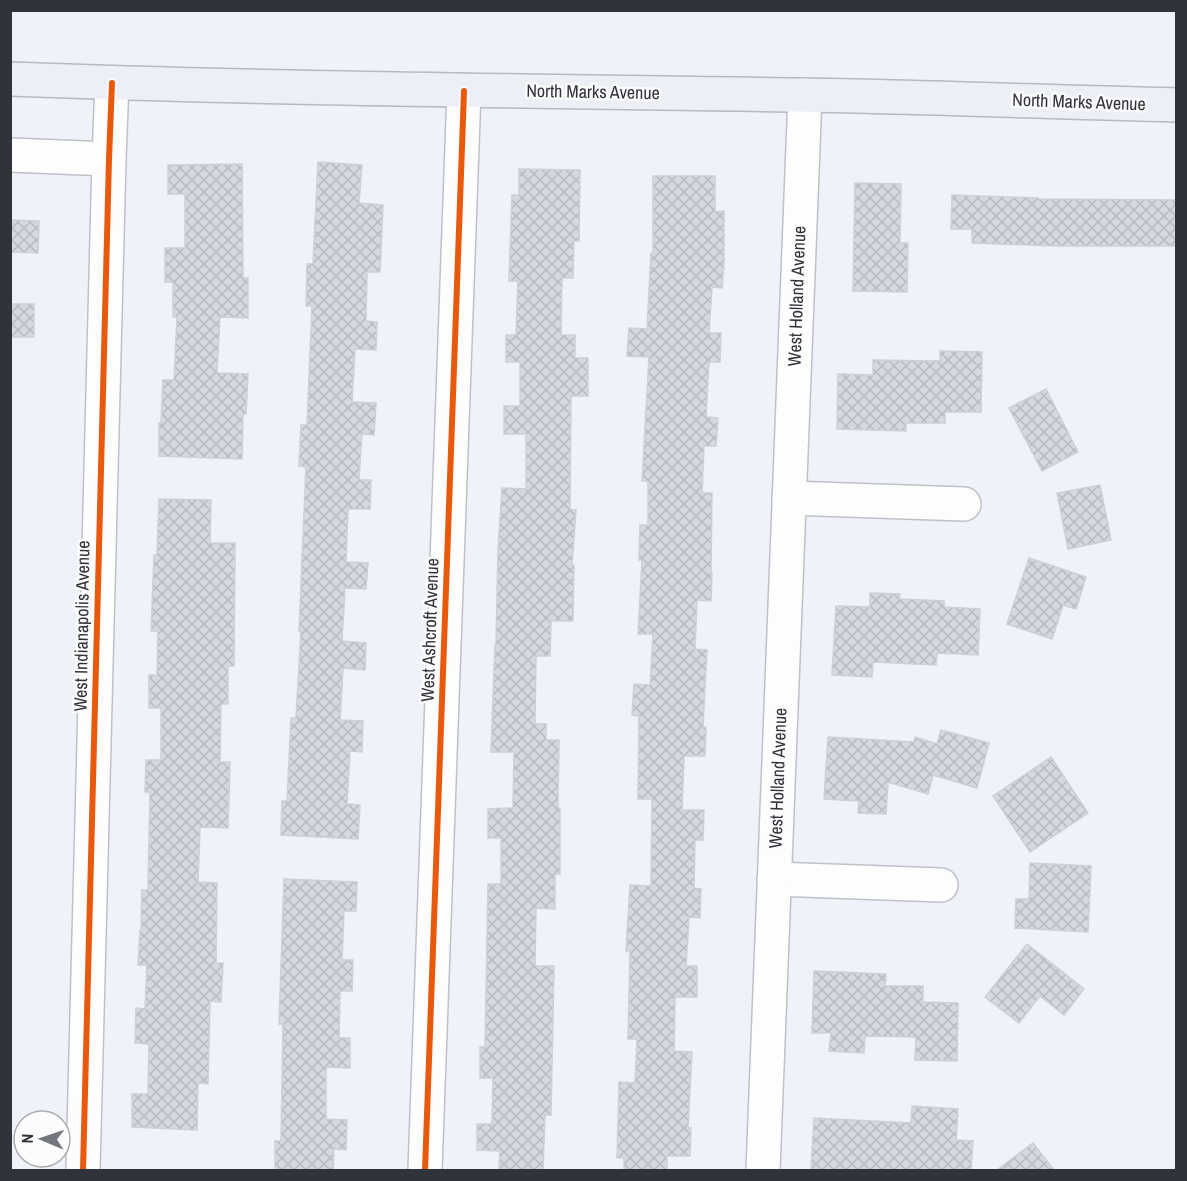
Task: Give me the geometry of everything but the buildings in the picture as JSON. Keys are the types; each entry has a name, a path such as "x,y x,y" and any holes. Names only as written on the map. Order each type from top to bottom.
{"main road":[{"name":"North Marks Avenue","path":"10,79 465,91 805,95 1176,105"}],"street":[{"name":"West Indianapolis Avenue","path":"83,1170 112,83"},
{"name":"West Ashcroft Avenue","path":"425,1170 465,91"},
{"name":"West Holland Avenue","path":"762,1170 805,95"},
{"path":"10,155 109,159"},
{"path":"789,498 964,504"},
{"path":"774,879 941,885"}],"cycle path":[{"path":"83,1170 112,83"},
{"path":"425,1170 464,91"}]}
